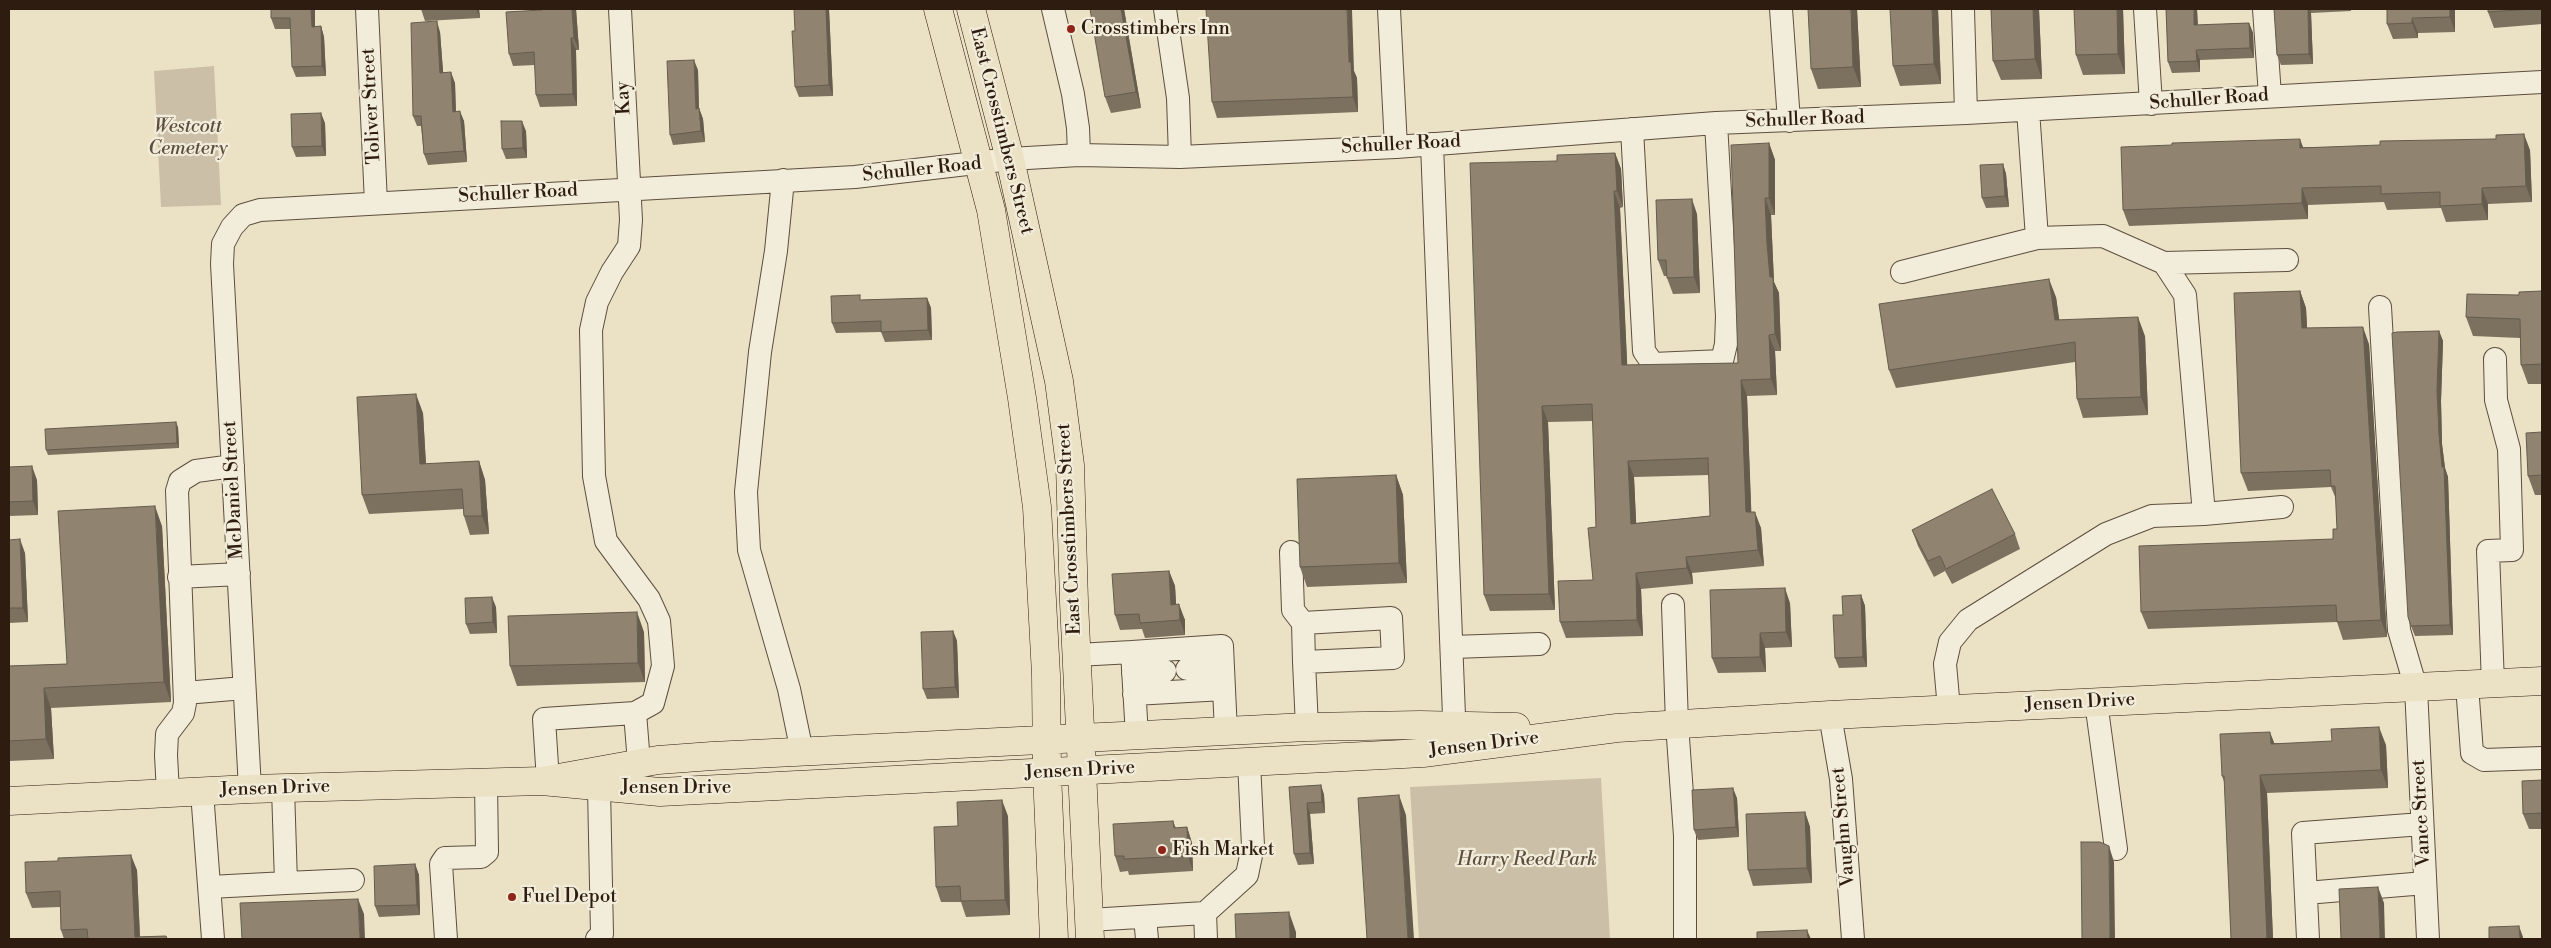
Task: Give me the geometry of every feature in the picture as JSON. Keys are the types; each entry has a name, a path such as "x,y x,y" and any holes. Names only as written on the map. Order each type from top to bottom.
{"main road":[{"name":"East Crosstimbers Street","path":"938,9 991,210 1037,507 1046,675 1047,772 1054,939"},
{"name":"East Crosstimbers Street","path":"971,9 1010,159 1060,390 1070,466 1090,930"},
{"path":"1020,389 1060,390"},
{"name":"Jensen Drive","path":"9,801 250,789 545,781 639,763 712,756 1047,740 1307,728 1456,737 1830,714 2542,681"},
{"name":"Jensen Drive","path":"545,781 600,788 660,792 713,790 1424,753 1456,737"},
{"path":"712,756 713,790"}],"street":[{"name":"Toliver Street","path":"367,9 376,203"},
{"name":"Kay","path":"620,9 629,188 629,246 612,272 597,302 591,330 594,476 606,541 649,599 659,620 663,666 653,703 635,712"},
{"path":"1053,9 1073,94 1078,128 1079,155"},
{"path":"1165,9 1178,98 1180,156"},
{"path":"1389,9 1396,146"},
{"path":"1781,9 1789,121"},
{"path":"1963,9 1966,113"},
{"path":"2145,9 2151,104"},
{"path":"2264,9 2270,96"},
{"name":"Schuller Road","path":"260,210 629,188 856,177 1010,159 1079,155 1180,156 1396,146 1716,123 2151,104 2542,82"},
{"path":"2028,110 2037,238"},
{"path":"1632,129 1644,351 1653,364 1722,361 1726,344 1727,316 1716,123"},
{"path":"1432,144 1456,737"},
{"path":"783,180 776,251 760,352 746,492 749,550 789,689 802,752"},
{"name":"McDaniel Street","path":"250,789 222,264 224,244 232,227 243,215 260,210"},
{"path":"1902,272 2037,238 2103,236 2164,263 2287,260"},
{"path":"2164,263 2185,295 2204,514"},
{"name":"Vance Street","path":"2380,306 2399,630 2416,688 2428,939"},
{"path":"2495,359 2496,400 2509,449 2512,550 2488,551 2480,684 2472,752 2484,760 2542,758"},
{"path":"168,793 167,734 183,713 185,693 176,502 180,481 196,472 233,466"},
{"path":"1949,709 1945,664 1950,642 1968,620 2106,534 2152,516 2204,514 2282,507"},
{"path":"1291,552 1293,610 1303,623 1307,728"},
{"path":"179,577 239,574"},
{"path":"1673,605 1677,724 1684,836 1685,939"},
{"path":"1303,623 1391,618 1393,658 1304,662"},
{"path":"1453,647 1539,644"},
{"path":"1133,673 1222,646 1226,732"},
{"path":"1077,655 1133,673 1223,678"},
{"path":"1133,673 1176,670 1223,678"},
{"path":"1133,673 1137,736"},
{"path":"185,693 244,688"},
{"path":"2096,702 2116,849"},
{"path":"545,781 544,719 635,712 639,763"},
{"name":"Vaughn Street","path":"1830,714 1841,779 1853,939"},
{"path":"1090,930 1146,917 1205,913 1248,875 1252,846 1248,762"},
{"path":"446,939 441,864 445,858 481,857 487,852 486,783"},
{"path":"283,788 286,884"},
{"path":"597,939 602,934 600,788"},
{"path":"202,792 210,887 212,939"},
{"path":"2308,939 2303,833 2422,824"},
{"path":"210,887 353,880"},
{"path":"2306,893 2425,883"},
{"path":"1205,913 1206,939"},
{"path":"1146,917 1147,939"}],"green space":[{"name":"Westcott Cemetery","path":"214,66 221,205 161,207 154,71"},
{"name":"Harry Reed Park","path":"1601,778 1610,939 1419,939 1410,787"}],"building":[{"path":"271,9 311,9 312,27 321,26 322,66 292,67 290,18 271,18"},
{"path":"572,9 574,38 571,38 573,94 536,95 534,52 509,54 506,12"},
{"path":"794,9 826,9 829,85 795,87 792,31 795,31"},
{"path":"1090,9 1121,9 1136,92 1105,97"},
{"path":"1206,9 1347,9 1349,62 1351,62 1353,97 1212,102"},
{"path":"1808,9 1851,9 1853,67 1811,69"},
{"path":"1890,9 1932,9 1934,64 1893,66"},
{"path":"1991,9 2033,9 2035,59 1993,61"},
{"path":"2074,9 2117,9 2118,54 2076,55"},
{"path":"2166,9 2194,9 2194,25 2249,23 2250,48 2196,50 2197,61 2168,62"},
{"path":"2274,9 2308,9 2309,54 2277,55"},
{"path":"2387,9 2450,9 2450,17 2412,18 2412,23 2387,24"},
{"path":"2488,9 2533,9 2488,12"},
{"path":"437,21 440,73 451,72 453,112 460,111 464,151 424,154 421,116 413,116 411,23"},
{"path":"694,60 696,109 699,108 701,131 670,135 667,61"},
{"path":"321,113 322,146 292,147 291,114"},
{"path":"501,121 522,121 523,148 502,149"},
{"path":"2524,134 2526,186 2482,188 2482,204 2440,206 2440,192 2381,194 2381,186 2302,188 2302,203 2123,210 2121,147 2172,145 2172,143 2300,139 2300,148 2380,145 2380,141 2496,139 2496,135"},
{"path":"1769,143 1769,198 1765,198 1770,277 1773,277 1775,334 1769,335 1771,379 1741,380 1746,512 1755,512 1758,550 1686,557 1687,568 1636,573 1637,620 1560,622 1558,581 1593,580 1588,528 1596,527 1592,404 1542,406 1549,594 1484,595 1470,163 1557,161 1557,155 1615,153 1617,191 1614,191 1622,365 1738,363 1731,145","holes":["1708,458 1710,516 1631,524 1628,461"]},
{"path":"2003,164 2005,196 1982,198 1980,165"},
{"path":"1692,199 1694,277 1667,278 1666,260 1658,260 1656,200"},
{"path":"2049,279 2055,320 2138,317 2141,397 2077,399 2075,342 1889,370 1879,304"},
{"path":"2300,291 2302,328 2363,327 2381,620 2337,622 2336,605 2141,612 2139,546 2333,539 2333,529 2337,529 2335,486 2331,486 2330,470 2241,473 2234,293"},
{"path":"2542,291 2542,364 2521,365 2520,319 2466,317 2467,294 2519,295 2519,292"},
{"path":"860,295 860,300 927,298 928,330 881,332 881,321 832,323 831,296"},
{"path":"2439,331 2437,390 2442,467 2444,467 2450,625 2411,626 2408,617 2392,333"},
{"path":"416,394 420,464 479,461 482,516 464,516 462,489 362,495 357,397"},
{"path":"176,422 177,443 46,450 45,429"},
{"path":"2542,432 2542,475 2528,476 2526,433"},
{"path":"32,466 33,501 9,502 9,467"},
{"path":"1396,475 1399,563 1300,567 1297,479"},
{"path":"1992,489 2015,534 1946,569 1940,556 1928,561 1912,530"},
{"path":"155,506 164,682 44,688 46,739 9,741 9,666 67,664 58,511"},
{"path":"20,539 23,608 9,608 9,540"},
{"path":"1169,571 1171,605 1179,604 1180,620 1140,623 1139,614 1115,615 1112,574"},
{"path":"1785,588 1786,632 1760,633 1760,657 1712,658 1710,590"},
{"path":"1861,595 1863,657 1835,658 1833,615 1843,615 1842,596"},
{"path":"492,597 493,622 466,624 465,598"},
{"path":"637,612 638,663 510,666 508,616"},
{"path":"953,631 955,687 923,689 921,632"},
{"path":"2379,727 2381,770 2260,775 2267,939 2231,939 2224,776 2222,776 2220,734 2270,732 2271,744 2332,741 2331,729"},
{"path":"2542,780 2542,813 2523,814 2522,781"},
{"path":"1321,785 1322,802 1307,803 1310,853 1294,854 1289,787"},
{"path":"1733,788 1736,827 1694,830 1692,790"},
{"path":"1399,795 1408,939 1367,939 1358,798"},
{"path":"1002,800 1005,900 961,901 960,886 936,887 934,827 958,826 957,802"},
{"path":"1805,812 1807,868 1748,870 1746,814"},
{"path":"1173,821 1174,828 1187,827 1188,856 1124,859 1124,856 1115,856 1113,824"},
{"path":"2081,842 2100,842 2109,846 2110,939 2082,939"},
{"path":"131,855 135,937 166,936 167,939 88,939 87,929 61,930 60,891 26,893 25,862 58,861 58,858"},
{"path":"415,864 417,905 375,906 374,866"},
{"path":"2378,887 2380,939 2341,939 2339,889"},
{"path":"358,899 360,939 242,939 240,903"},
{"path":"1289,912 1290,939 1236,939 1235,914"},
{"path":"2519,926 2520,939 2489,939 2489,927"},
{"path":"1807,930 1808,939 1757,939 1757,932"}],"place":[{"name":"Crosstimbers Inn","path":"1071,29"},
{"name":"Fish Market","path":"1162,850"},
{"name":"Fuel Depot","path":"512,897"}]}
